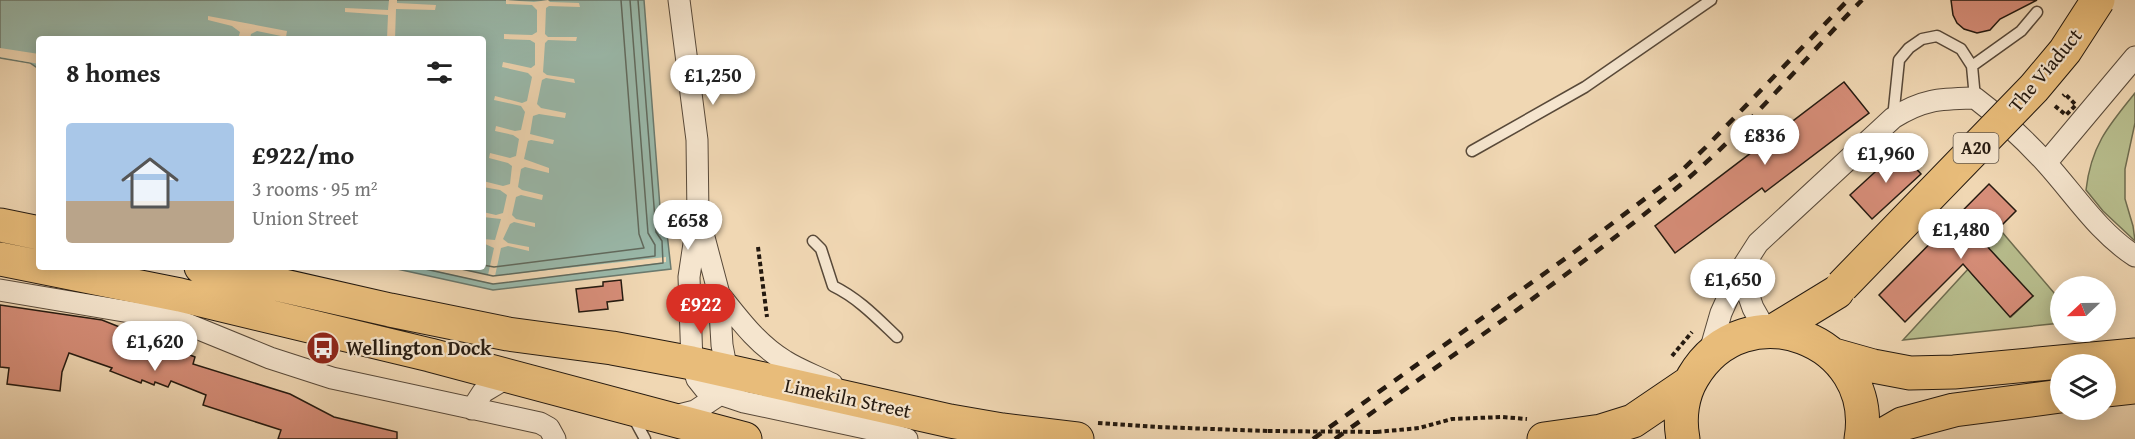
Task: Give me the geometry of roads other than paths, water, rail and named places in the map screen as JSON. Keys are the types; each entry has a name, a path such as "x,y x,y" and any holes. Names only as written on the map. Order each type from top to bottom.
{"highway":[{"name":"The Viaduct","path":"1769,331 1840,289 2034,88 2065,51 2098,0"},
{"path":"0,225 36,232"},
{"path":"0,259 36,269"},
{"path":"40,270 178,308 510,376 627,406 656,429 745,439"},
{"name":"Limekiln Street","path":"214,270 396,312 484,329 612,348 692,363 723,383 863,402 1002,430 1077,439"},
{"name":"The Viaduct","path":"1828,351 1822,329 1840,289"},
{"path":"1541,429 1601,431 1633,421 1688,367 1744,335 1769,331 1798,335 1828,351 1873,366 1910,373 1954,372 2135,355"},
{"path":"1828,351 1847,370 1856,388 1862,408 1861,439"},
{"path":"1683,439 1681,416 1688,367"},
{"path":"2116,389 2135,387"},
{"path":"1876,439 1902,424 1954,410 2050,397"}],"street":[{"path":"679,0 697,140 698,217 689,277 692,363"},
{"path":"2046,163 2135,57"},
{"path":"1688,367 1721,313 1740,271 1758,243 1893,118 1912,106 1928,101 1975,98 1992,111 2046,163 2082,207 2117,244 2135,256"},
{"path":"698,217 719,294 723,383 744,402 908,439"},
{"path":"1740,271 1753,308 1769,331"},
{"path":"0,290 178,308 270,358 332,378 540,423 549,428 555,439"},
{"path":"719,294 744,326 772,353 863,402"},
{"path":"472,408 483,392 510,376"},
{"path":"656,429 695,411 723,383"}],"lane":[{"path":"1472,151 1586,87 1712,0"},
{"path":"1972,66 2021,31 2037,12"},
{"path":"1893,118 1899,60 1909,48 1922,39 1937,36 1961,49 1972,66 1975,98"},
{"path":"813,241 821,249 833,286 846,292 866,307 897,337"}],"water":[{"name":"Wellington Dock","path":"0,0 644,0 662,233 667,233 671,269 493,290 402,270 486,270 486,36 36,36 36,67 30,63 0,58"}],"railway":[{"path":"1313,439 1573,253 1679,173 1848,0"},
{"path":"1335,439 1600,249 1685,181 1732,138 1862,0"}],"place":[{"name":"Wellington Dock","path":"323,348"}]}
